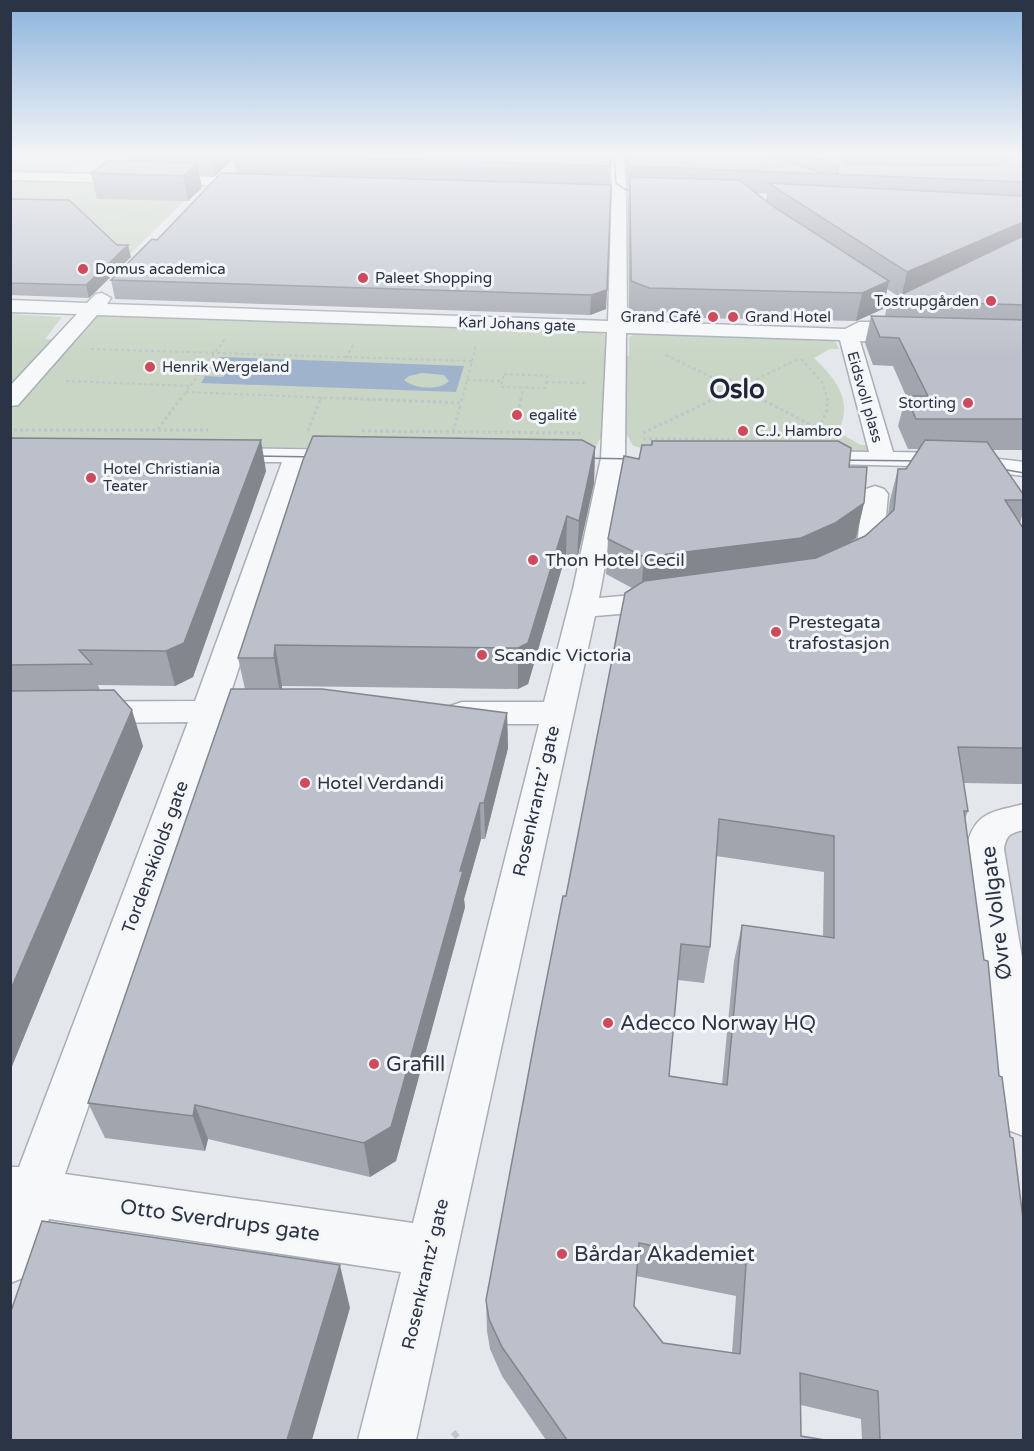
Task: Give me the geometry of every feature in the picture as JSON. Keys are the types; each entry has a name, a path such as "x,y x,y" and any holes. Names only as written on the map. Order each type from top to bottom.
{"street":[{"name":"Rosenkrantz’ gate","path":"387,1440 556,713 623,449 618,327 619,222"},
{"path":"10,400 112,288"},
{"name":"Karl Johans gate","path":"10,306 930,338"},
{"path":"848,335 882,318"},
{"name":"Eidsvoll plass","path":"848,335 884,458"},
{"path":"195,455 302,444 375,455"},
{"name":"Tordenskiolds gate","path":"10,1258 22,1191 208,711 302,444"},
{"path":"782,449 884,458 974,462 1023,480"},
{"path":"821,576 858,555 871,541 875,494"},
{"path":"583,607 618,607 697,597"},
{"path":"10,713 261,711"},
{"path":"438,712 556,713"},
{"name":"Øvre Vollgate","path":"1011,820 988,833 985,849 1023,1115"},
{"name":"Otto Sverdrups gate","path":"22,1191 430,1251"}],"path":[{"path":"91,227 113,222"},
{"path":"157,430 227,336"},
{"path":"453,432 476,345"},
{"path":"82,348 472,361"},
{"path":"659,352 720,381 738,379 750,382 757,389 750,396"},
{"path":"800,358 808,364 826,388 830,410 819,429"},
{"path":"504,374 547,376 545,388 501,387 502,381 504,374"},
{"path":"467,380 502,381"},
{"path":"65,381 191,386"},
{"path":"720,381 714,388 724,395"},
{"path":"546,382 573,383"},
{"path":"518,413 523,387"},
{"path":"186,392 461,403"},
{"path":"623,449 724,395 750,396 836,437 873,425"},
{"path":"302,444 322,397"},
{"path":"623,449 782,449"},
{"path":"453,1432 460,1440"}],"shaded area":[{"path":"1023,817 1023,1115 999,823"}],"green space":[{"path":"40,222 163,222 127,257"},
{"path":"11,314 62,317 45,339 76,340 96,317 108,315 599,332 608,336 607,356 629,356 629,337 637,333 835,341 839,349 830,349 814,358 835,382 843,400 844,410 838,432 861,445 879,445 881,451 652,450 633,446 627,435 602,435 596,446 577,449 11,446"}],"water":[{"path":"220,357 464,366 456,392 201,383 205,376 223,377 231,364 216,363","holes":["422,373 444,375 449,381 440,386 427,388 404,380 409,376"]}],"building":[{"path":"10,222 92,222 117,245 128,245 86,285 10,283"},
{"path":"174,222 610,222 607,290 591,295 111,280 152,239 157,240"},
{"path":"630,222 797,222 889,281 862,293 649,288 631,281"},
{"path":"828,222 1023,222 1023,222 907,272"},
{"path":"1023,236 1023,305 888,301"},
{"path":"871,316 1023,320 1023,419 916,419 906,396 928,396 899,338 880,337"},
{"path":"313,436 582,440 595,447 579,521 567,516 528,643 518,648 275,645 274,658 238,658"},
{"path":"10,438 261,440 184,643 166,651 79,650 92,664 10,665"},
{"path":"925,440 987,442 1023,494 1023,500 1005,500 1023,528 1023,748 958,747 968,811 964,811 984,960 988,961 999,1076 1002,1077 1010,1137 1013,1138 1023,1219 1023,1440 880,1440 878,1391 800,1373 801,1436 825,1440 567,1440 502,1347 489,1319 486,1300 537,1028 563,896 566,896 625,593 644,581 816,558 865,536 894,510 898,469 906,469","holes":["719,819 834,836 834,938 742,925 727,1085 669,1076 681,944 710,947","639,1243 746,1264 740,1354 663,1343 634,1306"]},
{"path":"652,441 838,441 851,448 849,467 867,467 864,503 835,523 801,538 644,557 608,539 624,456 639,459 642,445 652,445"},
{"path":"231,689 322,689 507,713 484,803 480,803 460,871 463,871 391,1127 364,1143 195,1105 193,1116 88,1103"},
{"path":"114,690 132,710 10,991 10,691"},
{"path":"42,1221 340,1265 287,1440 10,1440 10,1314"}],"tram line":[{"path":"247,456 319,457"},
{"path":"577,458 640,459"},
{"path":"832,460 928,461"},
{"path":"991,467 1024,473"}],"place":[{"name":"Domus academica","path":"83,269"},
{"name":"Paleet Shopping","path":"363,278"},
{"name":"Tostrupgården","path":"991,301"},
{"name":"Grand Café","path":"713,317"},
{"name":"Grand Hotel","path":"733,317"},
{"name":"Henrik Wergeland","path":"150,367"},
{"name":"Storting","path":"968,403"},
{"name":"egalité","path":"517,415"},
{"name":"C.J. Hambro","path":"743,431"},
{"name":"Hotel Christiania Teater","path":"91,478"},
{"name":"Thon Hotel Cecil","path":"533,560"},
{"name":"Prestegata trafostasjon","path":"776,632"},
{"name":"Scandic Victoria","path":"482,655"},
{"name":"Hotel Verdandi","path":"305,783"},
{"name":"Adecco Norway HQ","path":"608,1023"},
{"name":"Grafill","path":"374,1064"},
{"name":"Bårdar Akademiet","path":"562,1254"}],"district":[{"name":"Oslo","path":"737,389"}]}
